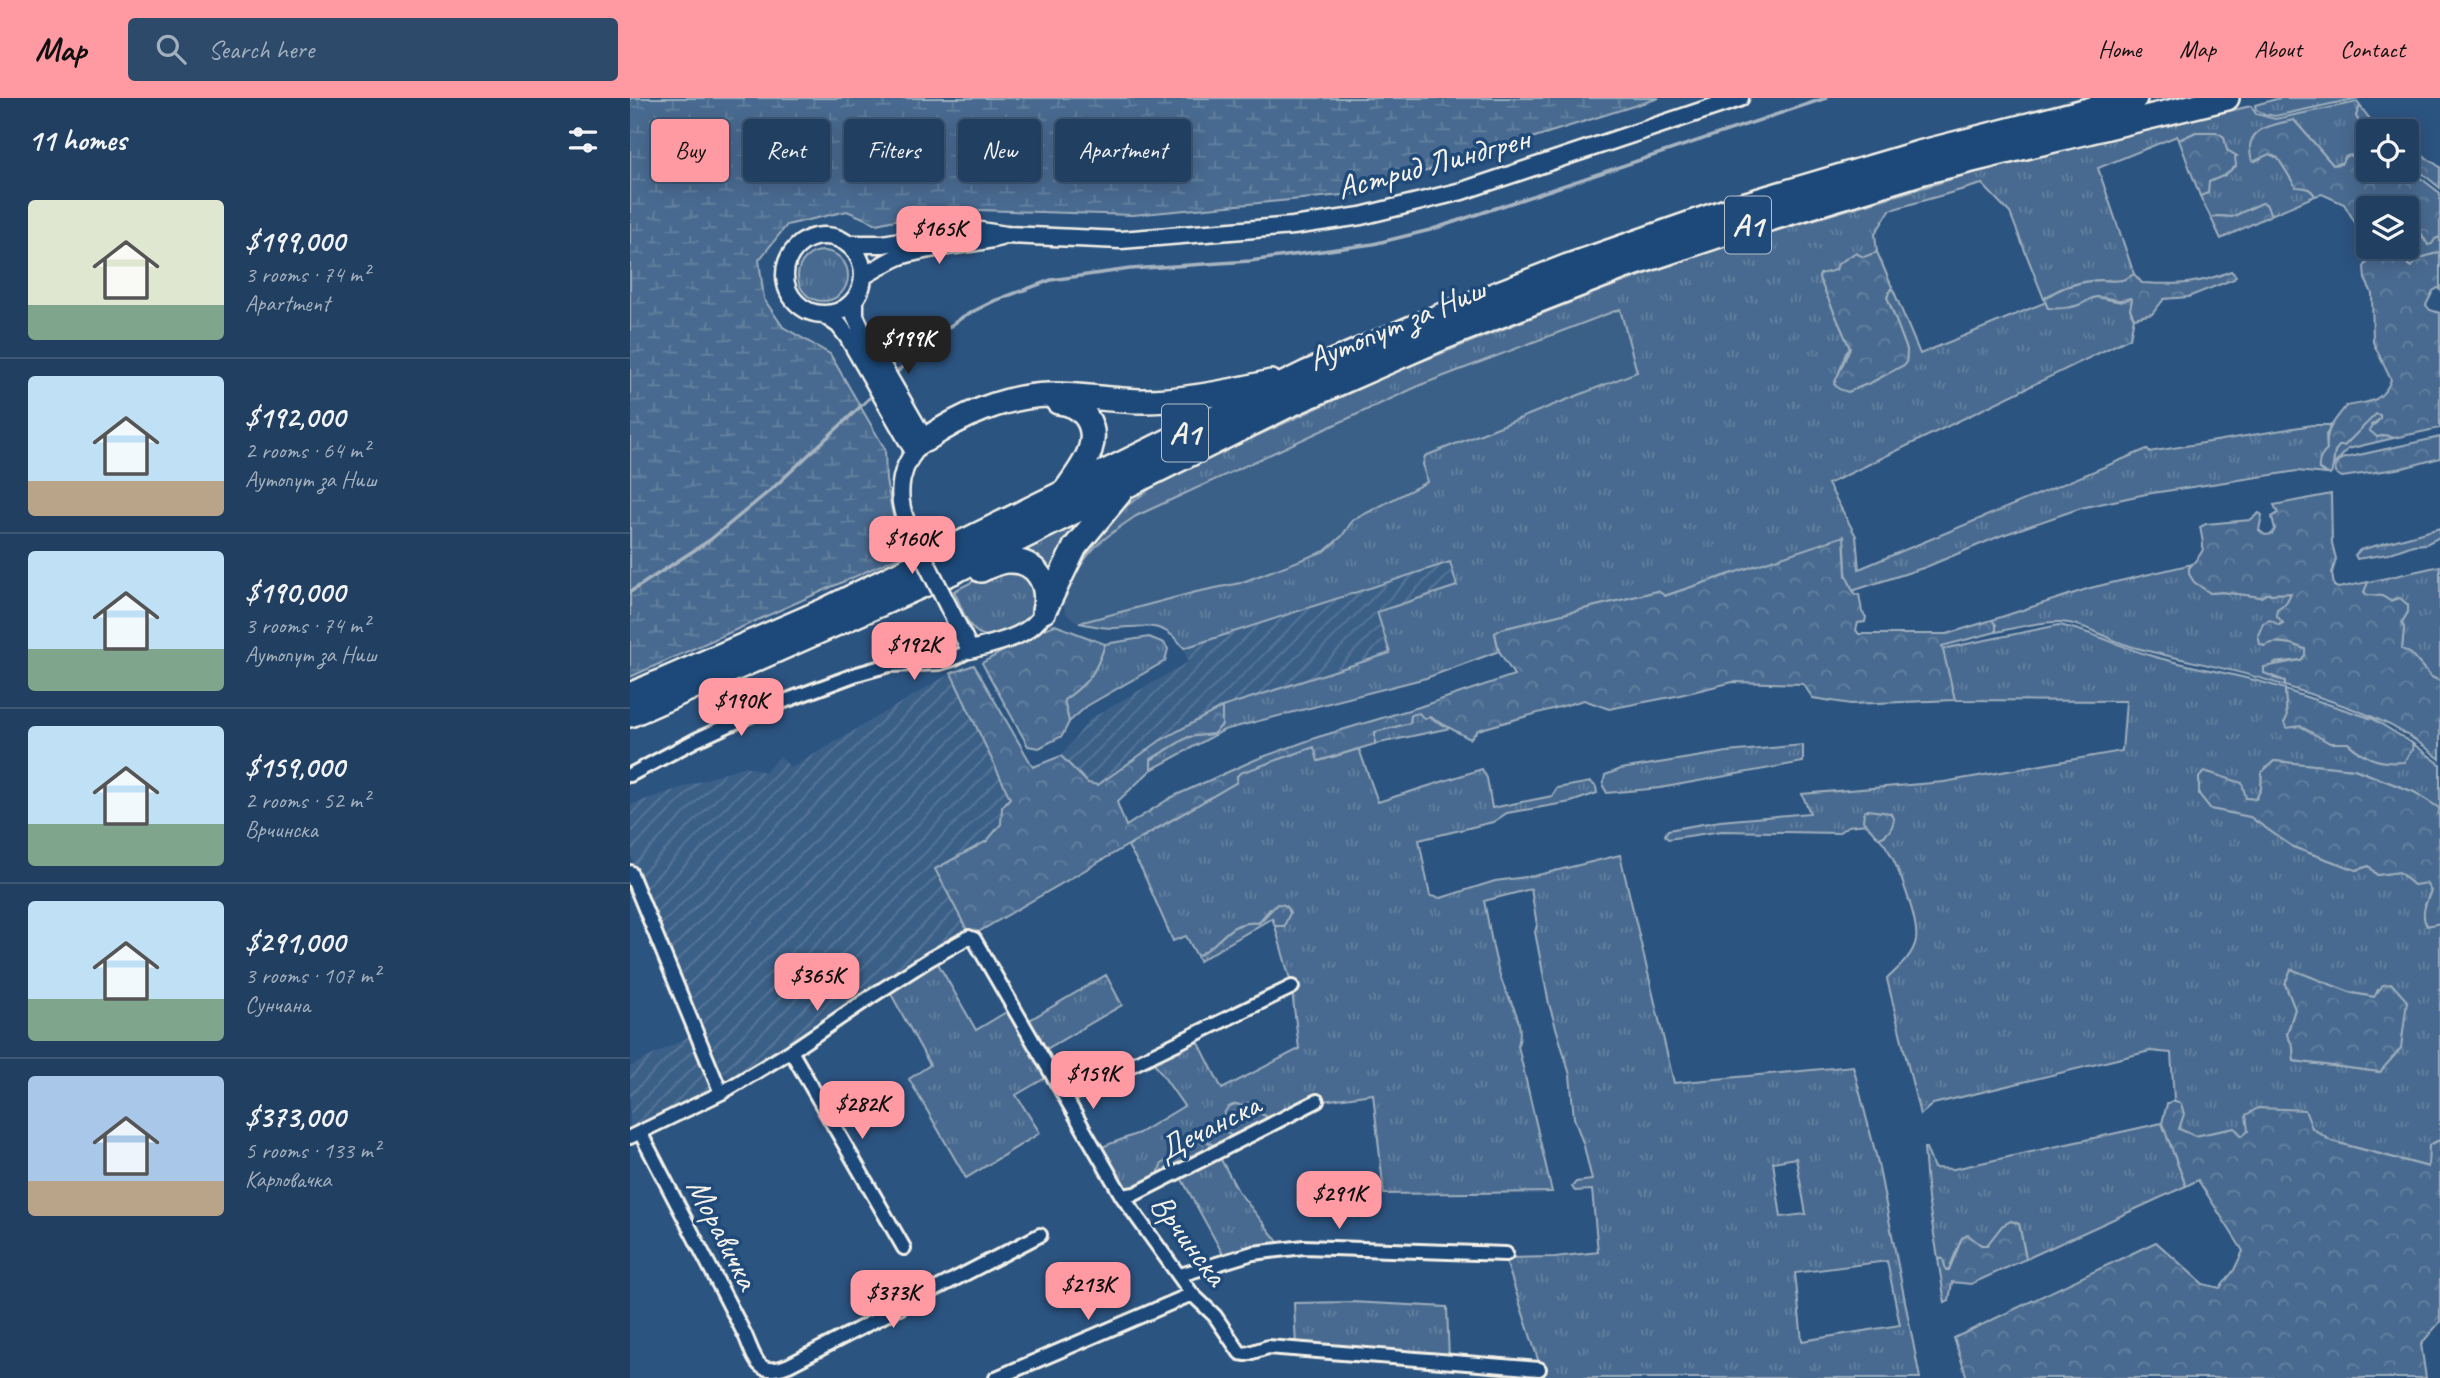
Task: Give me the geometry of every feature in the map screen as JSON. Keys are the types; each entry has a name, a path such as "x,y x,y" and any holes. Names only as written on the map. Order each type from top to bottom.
{"highway":[{"name":"Аутопут за Ниш","path":"630,695 823,611 1306,373 1440,316 1555,271 1743,205 1919,153 2135,98"},
{"name":"Аутопут за Ниш","path":"630,715 953,572 1287,406 1442,338 1624,267 1923,172 2227,98"},
{"path":"923,443 956,421 1024,397 1050,395 1118,401 1160,401 1203,396 1306,373"},
{"path":"923,443 1037,403 1063,402 1075,406 1089,421 1092,442 1088,456 1063,494"},
{"path":"1044,611 1075,547 1129,484"},
{"path":"852,617 890,608 986,568 1011,561 1034,570 1042,579 1047,597 1044,611"}],"street":[{"name":"Астрид Линдгрен","path":"849,244 883,244 968,229 1006,236 1121,240 1293,226 1362,216 1462,191 1740,98"},
{"path":"818,236 834,237 849,244 858,255 863,276 855,300 844,309 823,314 800,306 790,294 785,278 787,261 796,247 818,236"},
{"name":"Астрид Линдгрен","path":"863,276 897,258 916,252 981,243 1006,236"},
{"path":"855,300 855,316 868,356 906,422 923,443 906,465 899,489 901,511 970,650"},
{"path":"823,314 845,331 868,356"},
{"path":"630,775 707,735 857,674 889,665 940,663 1022,633 1038,621 1044,611"},
{"path":"630,872 720,1093"},
{"name":"Врчинска","path":"791,1051 930,959 963,939 974,939 1122,1196 1192,1294 1215,1316 1240,1353 1251,1353 1268,1347 1539,1369"},
{"path":"1066,1097 1292,987"},
{"path":"635,1135 720,1093 791,1051 904,1248"},
{"name":"Дечанска","path":"1122,1196 1135,1194 1317,1101"},
{"name":"Моравичка","path":"635,1135 739,1323 756,1361 762,1368 771,1371 789,1365 1040,1235"},
{"path":"1180,1275 1253,1253 1304,1247 1506,1254"},
{"path":"996,1378 1192,1294"}],"shaded area":[{"path":"1621,309 1637,372 1426,456 1423,464 1427,482 1353,520 1342,536 1325,551 1240,583 1079,623 1067,615 1062,602 1079,565 1100,540 1136,516 1423,384"},
{"path":"1450,562 1458,586 1390,652 1215,709 1162,740 1098,785 1088,783 1061,756 1090,719 1188,662 1184,648"},
{"path":"951,673 1010,798 1002,807 1001,824 987,841 935,869 968,932 869,991 738,1077 730,1078 724,1074 630,854 630,805 745,766 765,772 780,756 791,768"},
{"path":"693,1034 714,1086 712,1092 630,1132 630,1067"}],"green space":[{"path":"630,98 1659,98 1353,194 1133,215 945,209 877,224 847,211 787,225 759,260 764,299 783,327 830,354 885,449 886,480 901,556 630,677"},
{"path":"2280,98 2359,98 2275,116 2256,110 2255,105"},
{"path":"2357,102 2360,106 2356,116 2356,156 2333,165 2294,120 2255,161 2269,153 2278,158 2296,187 2307,188 2315,196 2271,215 2262,203 2232,217 2211,218 2200,196 2208,193 2208,182 2225,175 2224,137 2196,132 2179,140 2177,136 2098,168 2134,274 2123,280 2079,283 2060,289 2044,299 2010,213 1982,184 1890,210 1875,234 1877,252 1819,277 1850,348 1835,384 1848,392 1906,363 1907,350 1887,297 1892,287 1920,354 2046,302 2048,308 2096,297 2121,302 2130,298 2132,300 2131,313 2134,318 2130,338 1828,484 1856,536 1859,569 2147,449 2149,452 2312,425 2332,425 2326,435 2327,450 2319,469 2325,474 2297,471 2146,494 2081,508 2000,536 1926,567 1852,591 1847,578 1843,537 1664,596 1657,591 1502,629 1495,634 1499,651 1426,678 1224,730 1151,770 1151,760 1188,737 1213,733 1222,725 1222,707 1390,653 1377,612 1457,586 1450,562 1184,648 1168,632 1152,627 1109,628 1079,623 1240,583 1325,551 1342,536 1353,520 1427,482 1423,464 1425,456 1637,372 1620,309 1423,384 1136,516 1111,533 1086,557 1065,594 1072,565 1106,521 1151,488 1397,371 1602,290 1727,245 2003,164 2251,106 2256,114 2275,119"},
{"path":"2360,106 2370,119 2357,119"},
{"path":"2294,120 2333,165 2341,164 2345,157 2350,155 2356,158 2356,182 2419,182 2419,177 2440,193 2440,237 2428,245 2419,229 2419,196 2356,196 2356,224 2344,204 2322,194 2315,196 2307,188 2296,187 2278,158 2269,154 2255,161 2252,160 2250,150 2251,141 2260,130"},
{"path":"2196,132 2216,132 2224,137 2227,150 2237,156 2236,166 2225,175 2209,182 2208,193 2200,196 2179,140"},
{"path":"2419,153 2440,167 2440,188 2419,171"},
{"path":"2262,203 2266,204 2271,215 2221,239 2211,218 2232,217"},
{"path":"2419,229 2425,241 2440,237 2440,252 2421,258 2411,267 2408,265 2410,259 2419,259"},
{"path":"813,252 833,252 847,266 847,286 833,300 813,300 799,286 799,266"},
{"path":"1877,252 1892,287 1887,297 1907,350 1906,364 1848,392 1834,384 1850,348 1819,278 1820,274 1836,270 1838,264 1855,253 1864,257"},
{"path":"2440,252 2440,290 2438,288 2433,291 2426,305 2430,310 2440,313 2440,428 2394,438 2386,435 2377,437 2369,430 2380,419 2380,415 2376,414 2344,446 2339,446 2335,451 2330,475 2319,469 2319,463 2327,450 2327,437 2334,421 2346,406 2379,397 2391,380 2373,342 2372,293 2365,279 2364,267 2369,259 2410,259 2408,265 2411,267 2421,258"},
{"path":"2231,271 2236,276 2234,279 2188,297 2164,299 2152,314 2134,318 2130,309 2130,298 2117,300 2095,297 2078,305 2056,308 2048,308 2044,299 2073,285 2097,280 2118,281 2134,274 2142,283 2177,284 2208,279"},
{"path":"2376,414 2380,415 2380,419 2371,425 2377,437 2386,435 2394,438 2348,449 2333,466 2335,451 2339,446 2345,445"},
{"path":"2440,437 2440,458 2403,468 2342,477 2335,473 2335,467 2341,459"},
{"path":"2331,494 2332,543 2336,559 2332,573 2334,586 2338,588 2368,582 2364,592 2367,595 2382,596 2390,601 2400,598 2408,605 2408,612 2402,622 2402,649 2411,654 2431,677 2440,681 2440,759 2405,733 2386,723 2347,706 2285,686 2285,681 2264,673 2264,667 2301,660 2305,655 2305,649 2289,644 2260,644 2258,635 2263,623 2270,620 2279,625 2283,623 2276,615 2277,609 2286,603 2291,593 2266,594 2261,597 2210,593 2194,582 2189,574 2189,568 2203,550 2200,527 2206,524 2250,520 2259,513 2262,515 2259,530 2265,535 2272,534 2275,529 2272,517 2278,513 2274,505"},
{"path":"1087,514 1051,590 1013,552"},
{"path":"2440,528 2440,537 2426,544 2357,559 2355,555 2360,550"},
{"path":"1844,536 1846,575 1855,595 1859,594 1862,612 1866,617 1865,622 1858,623 1856,630 1859,634 1947,634 1992,620 1996,625 1996,632 1942,646 1955,700 1851,704 1813,698 1803,684 1733,682 1609,709 1584,700 1478,730 1470,739 1430,717 1424,719 1419,713 1411,715 1410,723 1375,732 1375,744 1318,761 1314,747 1240,773 1237,782 973,935 968,932 935,869 987,841 1001,824 1002,807 1010,798 951,673 974,665 1033,767 1061,756 1088,783 1098,785 1161,740 1222,707 1222,725 1213,734 1188,737 1151,759 1151,770 1117,802 1126,826 1172,797 1257,759 1514,675 1499,651 1495,633 1502,629 1658,591 1665,596"},
{"path":"2192,564 2189,568 2210,593 2261,597 2266,594 2292,593 2286,603 2283,622 2272,642 2292,644 2305,649 2305,655 2301,660 2274,663 2273,678 2285,681 2285,686 2247,674 2130,646 2069,623 2044,623 1996,632 1996,625 1992,620 2090,588"},
{"path":"2440,566 2440,681 2431,677 2411,654 2402,649 2402,622 2408,612 2396,598 2390,601 2382,596 2367,595 2364,592 2368,582"},
{"path":"1016,569 1035,582 1037,610 1030,618 1005,632 994,636 977,632 966,619 954,591 996,570"},
{"path":"1055,625 1105,644 1090,676 1064,700 1069,722 1062,736 1039,748 1028,746 982,663"},
{"path":"2059,625 2152,656 2285,689 2287,717 2330,743 2348,743 2359,753 2413,750 2412,743 2440,764 2440,809 2414,792 2354,769 2274,761 2262,772 2261,789 2256,799 2246,798 2199,778 2199,794 2211,809 2250,816 2293,847 2356,870 2369,866 2377,875 2399,872 2414,885 2426,883 2431,891 2425,905 2438,924 2440,923 2440,1140 2429,1145 2429,1167 2331,1141 2312,1128 2248,1131 2241,1137 2235,1128 2195,1136 2179,1129 2181,1104 2174,1100 2171,1053 2150,1051 1933,1104 1920,1115 1887,979 1912,951 1916,930 1910,902 1898,871 1879,838 1884,836 1868,824 1848,826 1838,833 1722,831 1668,839 1665,835 1668,830 1720,821 1810,813 1802,794 1944,782 2122,751 2126,701 1955,700 1942,649","holes":["2291,970 2352,993 2375,997 2378,989 2380,1072 2294,1061 2293,1046 2287,1034 2295,1009 2285,984"]},
{"path":"1149,637 1164,643 1168,649 1165,661 1087,706 1069,722 1064,700 1091,676 1105,644"},
{"path":"2285,690 2373,719 2412,743 2413,749 2404,762 2380,761 2367,757 2348,743 2330,743 2300,726 2287,728 2284,723 2287,717"},
{"path":"1419,712 1450,728 1375,744 1375,732 1410,723 1411,715"},
{"path":"1803,745 1803,762 1660,788 1607,793 1603,786 1605,775 1621,769 1727,752"},
{"path":"1314,747 1319,761 1359,749 1378,802 1482,769 1487,778 1492,808 1552,796 1557,788 1591,782 1597,793 1571,802 1507,813 1493,822 1419,840 1430,896 1441,898 1495,881 1534,876 1620,855 1674,1083 1853,1066 1878,1163 1920,1378 1544,1378 1505,1258 1555,1257 1598,1252 1592,1190 1575,1191 1572,1187 1576,1182 1592,1180 1574,1118 1570,1075 1549,1004 1535,932 1537,925 1531,889 1484,901 1494,953 1520,1029 1518,1046 1552,1192 1384,1194 1373,1094 1323,1101 1322,1097 1214,1150 1196,1140 1182,1145 1168,1171 1123,1193 1099,1148 1139,1133 1184,1106 1152,1060 1197,1039 1222,1089 1299,1049 1291,983 1275,926 1284,926 1270,909 1258,923 1238,925 1197,956 1186,936 1173,941 1142,870 1128,846 1237,782 1240,773","holes":["1796,1158 1806,1214 1781,1217 1773,1162","1887,1261 1900,1325 1802,1341 1795,1273"]},
{"path":"2274,761 2354,769 2414,792 2439,808 2440,923 2427,926 2425,922 2424,908 2431,891 2426,883 2414,885 2399,872 2377,875 2369,866 2356,870 2293,847 2250,817 2211,809 2199,794 2199,778 2204,771 2242,783 2246,798 2256,799 2261,789 2262,772"},
{"path":"1868,810 1890,813 1894,818 1885,835 1879,838 1863,821 1864,812"},
{"path":"1277,904 1286,906 1290,913 1284,926 1275,926 1272,918 1199,961 1197,956 1232,929 1248,923 1259,923"},
{"path":"936,960 976,1030 1008,1011 1047,1077 1016,1095 1040,1133 966,1178 909,1079 930,1065 890,992"},
{"path":"2291,969 2352,993 2374,997 2383,985 2392,984 2407,1001 2401,1048 2380,1072 2294,1061 2293,1046 2287,1035 2295,1009 2285,984"},
{"path":"1106,975 1122,1005 1043,1051 1028,1021"},
{"path":"2174,1100 2181,1104 2184,1114 2179,1129 2195,1136 2235,1128 2242,1136 2248,1131 2246,1115 2258,1108 2305,1110 2312,1128 2331,1141 2428,1167 2429,1145 2440,1140 2440,1322 2421,1344 2426,1378 1967,1378 1954,1338 2156,1242 2203,1284 2220,1288 2234,1270 2243,1251 2198,1180 2186,1186 2162,1123 2167,1104"},
{"path":"1237,1104 1266,1116 1268,1123 1236,1140 1224,1130 1223,1122 1228,1107"},
{"path":"2162,1123 2186,1186 2026,1259 2019,1224 2011,1221 2002,1226 1988,1245 1962,1238 1949,1269 1946,1270 1941,1258 1938,1258 1928,1199 1924,1148 1934,1168 1954,1169"},
{"path":"1204,1140 1213,1145 1214,1150 1162,1175 1159,1171 1161,1165 1173,1155 1179,1156 1182,1145"},
{"path":"1218,1154 1238,1191 1282,1247 1225,1258 1179,1174"},
{"path":"2011,1221 2019,1224 2026,1259 1971,1284 1952,1282 1949,1301 1945,1303 1938,1259 1943,1259 1946,1270 1949,1270 1962,1238 1968,1235 1981,1245 1987,1245 2002,1226"},
{"path":"1351,1302 1447,1307 1449,1360 1296,1348 1294,1303"}],"waterway":[{"path":"893,376 927,343 964,316 994,301 1051,280 1130,269 1250,261 1373,244 1430,230 1826,98"},
{"path":"630,592 710,540 773,488 875,393"}]}
